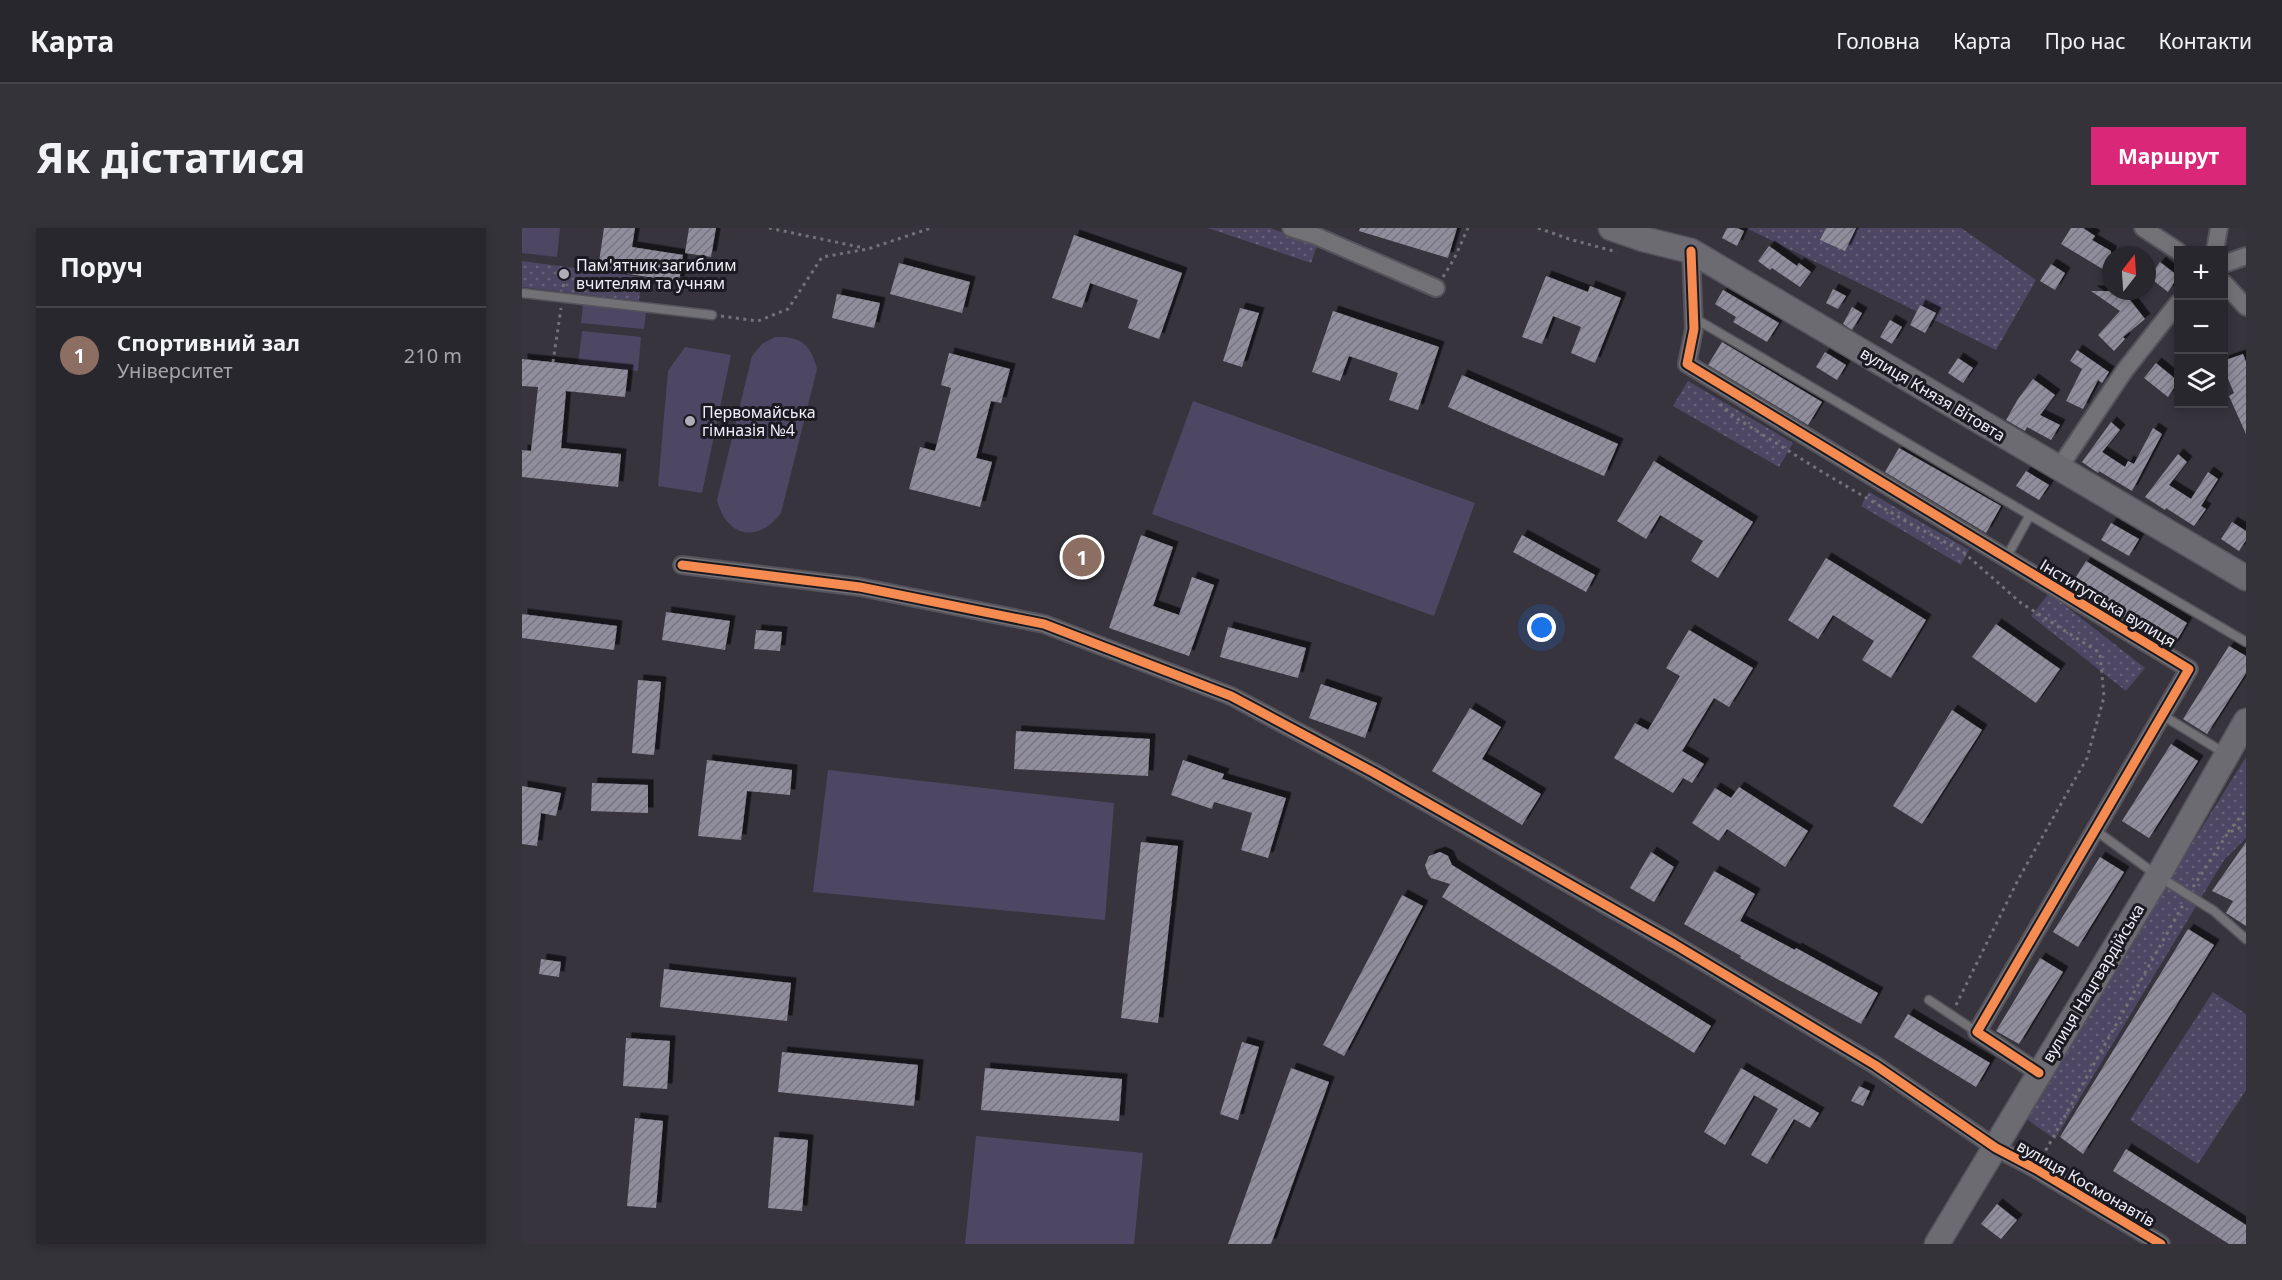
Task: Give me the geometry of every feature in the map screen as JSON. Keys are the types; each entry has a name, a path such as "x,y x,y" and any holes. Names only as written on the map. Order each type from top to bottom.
{"street":[{"path":"1291,228 1316,236 1436,288"},
{"name":"вулиця Князя Вітовта","path":"1611,228 1646,234 1691,251 2246,578"},
{"path":"2144,228 2174,248"},
{"path":"2216,246 2220,228"},
{"name":"Інститутська вулиця","path":"1691,251 1694,329 1687,364 2189,669 1977,1032"},
{"path":"2228,262 2246,256"},
{"path":"2228,288 2246,307"},
{"path":"2059,468 2125,370 2174,308"},
{"name":"вулиця Космонавтів","path":"682,565 860,587 1044,624 1231,696 1373,772 1674,944 1875,1065 1996,1148 2036,1169 2161,1244"},
{"name":"вулиця Нацгвардійська","path":"1937,1244 2158,876 2246,721"},
{"path":"1977,1032 2039,1073"}],"lane":[{"path":"522,293 712,315"},
{"path":"1694,318 2246,642"},
{"path":"2006,558 2030,515"},
{"path":"2162,715 2227,754"},
{"path":"2095,830 2158,876 2214,911 2246,939"},
{"path":"1929,1000 1977,1032"}],"path":[{"path":"769,228 868,249"},
{"path":"1436,288 1454,260 1468,228"},
{"path":"712,315 758,321 788,309 822,257 868,249 929,229"},
{"path":"554,362 562,298"},
{"path":"1713,397 1746,424 1909,522 1962,550 2021,603 2100,653 2104,697 2087,758 2019,878 1951,1014"},
{"path":"2036,1169 2188,895 2228,833 2246,810"},
{"path":"2228,833 2246,825"}],"shaded area":[{"path":"522,228 560,228 557,257 522,253"},
{"path":"1208,228 1270,228 1317,245 1311,263"},
{"path":"1746,228 1961,228 2036,280 1996,350"},
{"path":"522,261 641,277 639,301 522,287"},
{"path":"583,305 646,311 644,329 581,323"},
{"path":"582,331 641,337 638,371 578,364"},
{"path":"775,337 792,338 804,343 812,353 817,369 781,513 763,529 744,532 735,529 728,522 717,500 752,356 762,344"},
{"path":"685,347 731,355 702,493 658,486 668,371"},
{"path":"1688,381 1793,443 1779,467 1673,406"},
{"path":"1193,401 1475,503 1434,616 1152,514"},
{"path":"1869,492 1969,550 1961,565 1861,506"},
{"path":"2049,593 2145,668 2126,691 2031,616"},
{"path":"2246,757 2246,838 2224,860 2055,1139 2022,1116"},
{"path":"828,770 1114,803 1105,920 813,892"},
{"path":"2213,992 2246,1014 2246,1090 2198,1164 2130,1120"},
{"path":"976,1136 1143,1153 1134,1244 965,1244"}],"building":[{"path":"604,228 635,228 632,247 683,255 679,282 598,269"},
{"path":"689,228 716,228 711,257 685,253"},
{"path":"1360,228 1457,228 1448,258 1359,231"},
{"path":"1727,228 1744,231 1737,246 1722,238"},
{"path":"1826,228 1856,228 1845,251 1820,240"},
{"path":"2071,228 2083,228 2095,236 2092,240 2102,246 2102,269 2061,244"},
{"path":"1074,235 1182,273 1159,339 1128,328 1138,300 1090,283 1082,308 1052,298"},
{"path":"1769,246 1797,266 1799,263 1811,272 1800,287 1758,261"},
{"path":"2160,262 2174,273 2174,282 2168,292 2156,283 2156,267"},
{"path":"899,263 970,282 962,313 890,294"},
{"path":"2051,264 2065,273 2055,290 2040,281"},
{"path":"1546,276 1588,292 1590,286 1621,298 1595,363 1571,353 1581,327 1553,316 1542,344 1522,337"},
{"path":"1833,289 1846,296 1838,309 1826,303"},
{"path":"1723,290 1779,323 1767,342 1733,322 1736,317 1715,304"},
{"path":"2091,291 2102,291 2102,299"},
{"path":"837,294 880,303 874,328 832,318"},
{"path":"2104,300 2130,300 2145,319 2123,337 2125,339 2114,351 2098,335 2120,311"},
{"path":"1920,305 1936,313 1925,333 1910,325"},
{"path":"1852,307 1862,313 1852,330 1843,324"},
{"path":"1240,308 1259,313 1242,367 1223,361"},
{"path":"1333,311 1439,347 1418,410 1389,400 1398,373 1349,356 1340,381 1312,372"},
{"path":"1890,320 1902,327 1892,344 1880,337"},
{"path":"1722,342 1822,402 1808,425 1708,365"},
{"path":"2077,350 2109,372 2102,383 2098,380 2083,409 2066,401 2082,369 2070,361"},
{"path":"1825,352 1846,365 1837,380 1816,367"},
{"path":"949,353 1010,369 1001,403 991,401 976,458 992,462 980,507 909,489 920,447 935,451 951,388 941,385"},
{"path":"2243,354 2246,362 2246,434 2229,396 2234,393 2228,379 2228,359"},
{"path":"1958,358 1973,368 1963,383 1948,373"},
{"path":"522,359 628,370 625,397 566,391 561,448 621,454 618,487 522,477 522,450 531,451 538,387 522,386"},
{"path":"2156,363 2174,378 2174,387 2168,397 2144,378"},
{"path":"1462,375 1618,444 1604,476 1448,407"},
{"path":"2033,379 2055,395 2040,415 2060,425 2051,440 2027,427 2025,431 2006,420"},
{"path":"2111,422 2120,430 2102,452 2125,467 2128,461 2134,464 2153,428 2162,434 2132,491 2082,462"},
{"path":"1899,448 2001,506 1986,533 1885,472"},
{"path":"2178,454 2187,462 2169,485 2191,499 2208,472 2218,479 2201,506 2206,509 2194,526 2145,497"},
{"path":"1654,461 1753,522 1718,578 1691,561 1703,541 1660,515 1646,539 1617,521"},
{"path":"2026,471 2049,485 2039,500 2016,486"},
{"path":"2232,522 2246,531 2246,540 2239,551 2221,539"},
{"path":"2111,523 2139,539 2129,556 2101,540"},
{"path":"1141,535 1173,547 1153,606 1179,615 1192,577 1214,585 1189,656 1109,628"},
{"path":"1522,535 1595,575 1586,592 1513,552"},
{"path":"1826,558 1926,620 1891,678 1862,660 1874,641 1833,615 1818,639 1788,620"},
{"path":"2086,561 2187,623 2173,647 2071,585"},
{"path":"666,612 730,621 725,650 662,640"},
{"path":"522,614 617,626 614,650 522,638"},
{"path":"1996,624 2060,669 2036,703 1972,657"},
{"path":"1228,627 1306,648 1298,678 1220,657"},
{"path":"756,630 782,632 780,651 754,649"},
{"path":"1689,630 1753,668 1729,707 1714,698 1682,751 1704,764 1692,783 1683,778 1673,793 1614,758 1635,723 1648,730 1680,676 1666,668"},
{"path":"2229,646 2246,656 2246,673 2207,734 2183,719"},
{"path":"638,680 661,682 654,755 632,753"},
{"path":"1321,684 1377,703 1365,738 1309,718"},
{"path":"1470,708 1501,727 1482,759 1541,794 1522,825 1432,771"},
{"path":"1952,710 1982,730 1922,824 1893,806"},
{"path":"1016,731 1150,739 1148,776 1014,769"},
{"path":"2171,744 2198,761 2149,838 2122,821"},
{"path":"707,760 792,770 790,795 747,791 741,840 698,836"},
{"path":"1183,760 1224,774 1222,779 1286,798 1268,858 1241,850 1252,813 1214,802 1212,809 1171,795"},
{"path":"592,783 648,785 648,813 591,811"},
{"path":"522,786 561,793 556,816 541,813 537,846 522,844"},
{"path":"1739,787 1808,831 1785,867 1727,829 1719,841 1692,823 1715,788 1731,798"},
{"path":"1141,842 1178,846 1158,1023 1121,1018"},
{"path":"2246,842 2246,926 2226,913 2233,901 2212,891"},
{"path":"1440,852 1448,856 1452,865 1711,1026 1694,1053 1442,897 1450,884 1431,878 1425,865 1429,856"},
{"path":"1651,852 1674,867 1654,902 1630,888"},
{"path":"2100,857 2124,872 2078,947 2053,932"},
{"path":"1714,871 1755,894 1740,921 1795,950 1796,948 1878,993 1861,1024 1740,958 1741,956 1684,924"},
{"path":"1402,895 1423,906 1344,1056 1323,1045"},
{"path":"2188,929 2214,945 2083,1154 2060,1137"},
{"path":"2040,958 2063,972 2019,1044 1996,1031"},
{"path":"541,959 561,962 559,977 539,974"},
{"path":"664,969 791,983 787,1021 660,1007"},
{"path":"1908,1014 1990,1063 1976,1087 1894,1037"},
{"path":"626,1038 670,1041 667,1089 623,1086"},
{"path":"1242,1042 1259,1047 1238,1120 1220,1114"},
{"path":"782,1052 918,1065 914,1106 778,1092"},
{"path":"985,1068 1122,1079 1119,1121 981,1110"},
{"path":"1291,1068 1329,1082 1271,1244 1228,1244"},
{"path":"1741,1068 1819,1113 1810,1128 1794,1119 1767,1164 1751,1155 1778,1109 1754,1095 1725,1145 1704,1132"},
{"path":"1859,1086 1870,1091 1863,1106 1851,1101"},
{"path":"635,1118 663,1121 656,1208 627,1206"},
{"path":"774,1137 808,1140 802,1211 768,1208"},
{"path":"2126,1149 2246,1225 2246,1244 2229,1244 2113,1171"},
{"path":"1997,1204 2017,1220 2001,1239 1981,1224"}],"cycle path":[{"path":"1691,251 1694,329 1687,364 2189,669 1977,1032 2039,1073"},
{"path":"682,565 860,587 1044,624 1231,696 1373,772 1674,944 1875,1065 1996,1148 2036,1169 2161,1244"}],"place":[{"name":"Пам'ятник загиблим вчителям та учням","path":"564,274"},
{"name":"Первомайська гімназія №4","path":"690,421"},
{"name":"Спортивний зал","path":"1082,557"}]}
